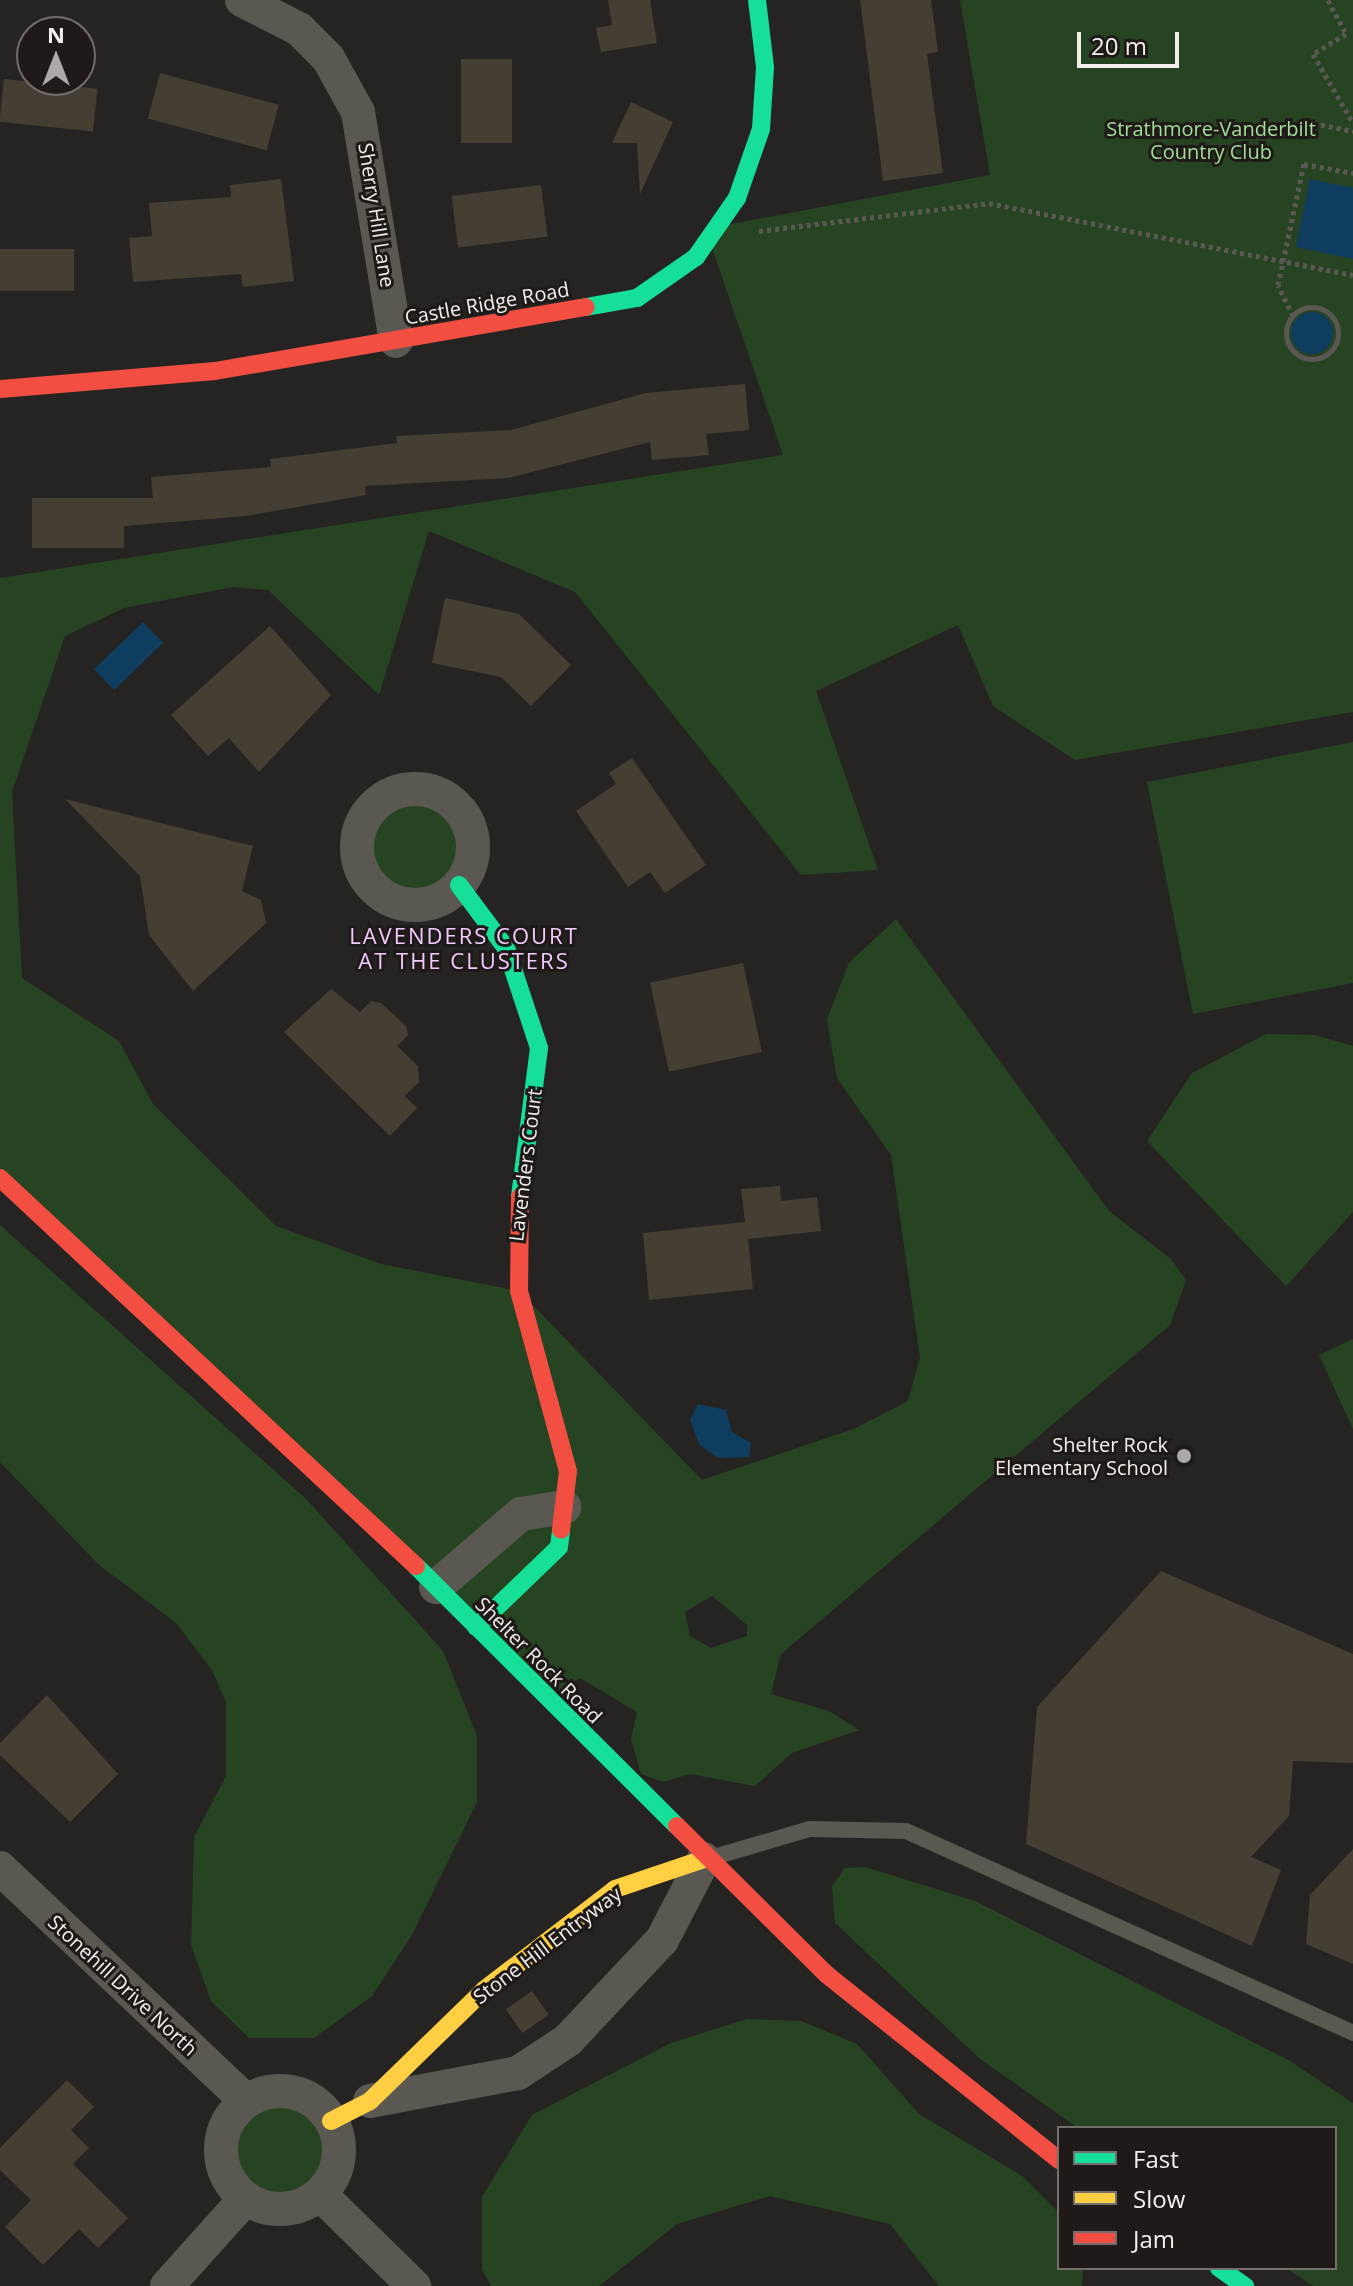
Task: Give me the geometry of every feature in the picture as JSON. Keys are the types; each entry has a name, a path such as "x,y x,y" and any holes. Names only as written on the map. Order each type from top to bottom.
{"street":[{"name":"Sherry Hill Lane","path":"242,0 299,29 328,58 358,112 396,341"},
{"name":"Castle Ridge Road","path":"0,389 215,371 637,298 696,257 737,198 761,129 765,67 757,0"},
{"name":"Lavenders Court","path":"459,885 506,948 539,1048 514,1243 519,1291 563,1434 564,1507 559,1547 476,1627"},
{"name":"Shelter Rock Road","path":"0,1178 101,1264 436,1587 704,1859 826,1974 1057,2158"},
{"path":"436,1587 521,1514 564,1507"},
{"name":"Stone Hill Entryway","path":"370,2101 484,1990 615,1889 704,1859"},
{"name":"Stone Hill Entryway","path":"331,2121 370,2101 518,2073 568,2040 662,1940 704,1859"},
{"name":"Stonehill Drive North","path":"0,1868 246,2101"},
{"path":"284,2091 319,2105 331,2121 339,2159 320,2194 284,2210 245,2199 223,2168 220,2150 232,2114 246,2101 284,2091"},
{"path":"320,2194 414,2286"},
{"path":"167,2286 245,2199"},
{"path":"1222,2270 1245,2286"}],"lane":[{"path":"704,1859 810,1829 906,1831 1353,2033"}],"path":[{"path":"1328,0 1346,34 1313,54 1353,123"},
{"path":"1313,123 1353,131"},
{"path":"1293,316 1279,297 1283,261 1304,164 1353,173"},
{"path":"755,232 989,203 1353,275"},
{"path":"1309,307 1333,317 1339,334 1332,351 1310,360 1295,353 1287,339 1293,316 1309,307"}],"green space":[{"name":"Strathmore-Vanderbilt Country Club","path":"960,0 1353,0 1353,712 1075,760 993,706 958,625 816,691 878,870 801,875 575,592 429,531 379,695 268,590 233,587 124,608 65,636 12,792 22,978 119,1041 153,1104 276,1226 381,1264 519,1291 702,1480 856,1428 908,1401 920,1358 891,1155 837,1078 827,1019 849,963 896,919 1109,1211 1171,1259 1186,1280 1170,1325 781,1654 771,1694 829,1711 859,1730 792,1753 755,1786 690,1774 663,1782 641,1774 631,1739 637,1712 580,1678 546,1699 0,1178 0,578 783,455 710,242 721,226 990,175","holes":["712,1596 747,1625 747,1636 711,1648 690,1636 685,1612"]},
{"path":"1353,742 1353,983 1193,1014 1147,782"},
{"path":"415,789 437,794 456,806 468,825 473,847 468,869 456,888 437,900 415,905 393,900 374,888 362,869 357,847 362,825 374,806 393,794"},
{"path":"1266,1034 1315,1035 1353,1046 1353,1212 1286,1286 1147,1141 1192,1073"},
{"path":"0,1225 306,1499 443,1651 477,1736 477,1802 412,1935 372,1996 314,2038 249,2038 211,2001 191,1945 194,1837 226,1776 226,1702 212,1670 176,1623 98,1564 0,1462"},
{"path":"1353,1339 1353,1429 1319,1355"},
{"path":"865,1867 975,1901 1290,2061 1353,2103 1353,2286 1313,2286 1289,2270 1337,2270 1337,2126 1075,2126 979,2058 835,1923 832,1886 845,1868"},
{"path":"747,2019 801,2021 857,2044 919,2114 1022,2176 1057,2211 1057,2270 1083,2270 1082,2286 939,2286 890,2224 770,2196 677,2224 599,2286 491,2286 482,2269 482,2197 532,2115 671,2043"},
{"path":"279,2091 302,2096 321,2108 333,2127 338,2150 333,2173 321,2192 302,2204 279,2209 256,2204 237,2192 225,2173 220,2150 225,2127 237,2108 256,2096"}],"water":[{"path":"1310,179 1353,188 1353,259 1296,247"},
{"path":"1312,312 1327,318 1333,333 1327,348 1312,354 1297,348 1291,333 1297,318"},
{"path":"143,622 163,643 114,690 94,669"},
{"path":"698,1404 726,1410 732,1432 751,1443 749,1457 718,1458 699,1444 690,1420"}],"building":[{"path":"608,0 650,0 657,43 601,52 596,28 612,25"},
{"path":"860,0 931,0 938,52 927,54 943,173 883,181"},
{"path":"461,59 512,59 512,143 461,143"},
{"path":"160,73 279,105 267,150 148,118"},
{"path":"4,79 16,80 16,96 96,96 97,89 93,132 0,122"},
{"path":"631,102 673,122 640,194 637,143 612,143"},
{"path":"281,179 294,281 243,287 241,274 133,282 129,238 152,236 149,203 231,197 230,185"},
{"path":"541,185 547,237 458,248 452,196"},
{"path":"0,249 74,249 74,291 0,291"},
{"path":"745,384 749,430 706,434 709,455 652,460 650,442 508,478 365,486 366,495 246,516 124,526 124,548 32,548 32,498 153,498 151,477 271,467 270,459 397,443 396,436 511,430 646,393"},
{"path":"445,598 519,614 571,665 531,706 501,677 432,663"},
{"path":"270,626 331,695 259,772 229,738 208,756 171,715"},
{"path":"632,758 706,865 665,893 650,872 628,887 576,811 616,784 609,773"},
{"path":"65,799 253,846 242,891 261,900 266,923 193,991 149,935 140,876"},
{"path":"743,963 762,1052 669,1072 650,983"},
{"path":"331,989 360,1012 371,1001 381,1003 406,1026 408,1035 397,1046 418,1066 419,1082 405,1096 417,1108 390,1136 284,1032"},
{"path":"780,1186 781,1201 817,1197 821,1231 748,1239 753,1289 649,1300 643,1233 745,1222 741,1189"},
{"path":"1161,1571 1353,1654 1353,1763 1293,1761 1289,1816 1251,1857 1281,1870 1252,1946 1026,1844 1037,1707"},
{"path":"47,1695 118,1774 70,1822 0,1755 0,1743"},
{"path":"1353,1849 1353,1964 1306,1944 1310,1895"},
{"path":"532,1991 549,2015 522,2033 506,2009"},
{"path":"67,2080 94,2107 71,2130 89,2148 73,2164 128,2218 98,2248 79,2229 43,2265 5,2227 31,2200 0,2170 0,2148"}],"traffic: fast":[{"path":"586,307 637,298 696,257 737,198 761,129 765,67 757,0"},
{"path":"459,885 506,948 539,1048 520,1197"},
{"path":"476,1627 559,1547 561,1530"},
{"path":"416,1566 677,1826"},
{"path":"1222,2270 1245,2286"}],"traffic: slow":[{"path":"331,2121 370,2101 484,1990 615,1889 704,1859"}],"traffic: jam":[{"path":"0,389 215,371 586,307"},
{"path":"0,1178 416,1566"},
{"path":"520,1197 519,1291 568,1471 561,1530"},
{"path":"677,1826 826,1974 1057,2158"}],"place":[{"name":"Shelter Rock Elementary School","path":"1184,1456"}],"district":[{"name":"LAVENDERS COURT AT THE CLUSTERS","path":"464,948"}]}
